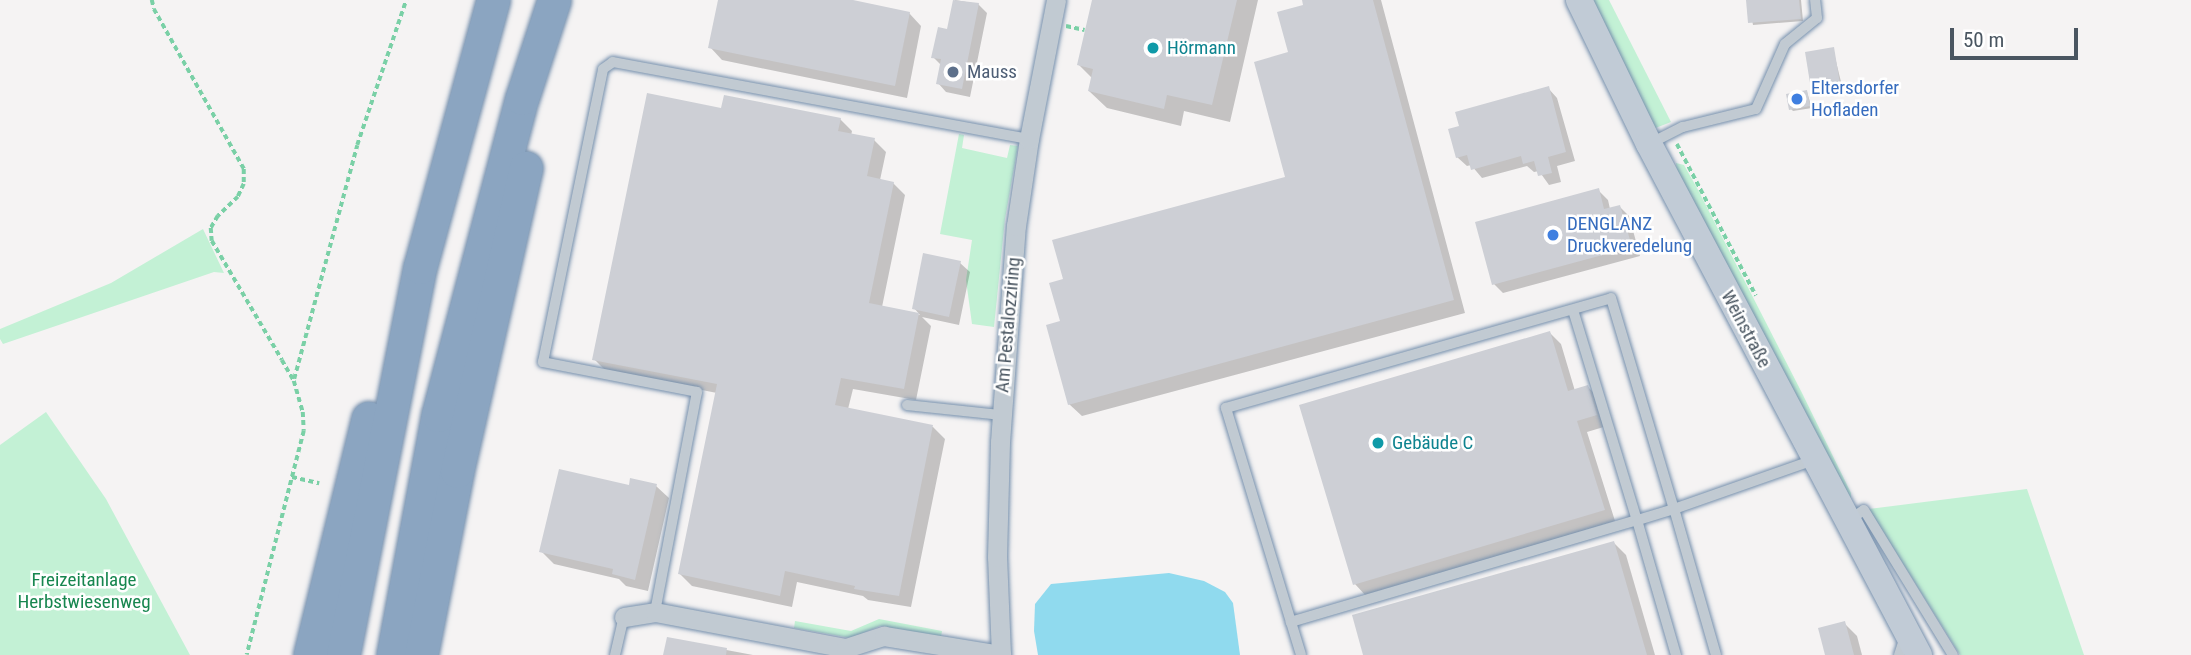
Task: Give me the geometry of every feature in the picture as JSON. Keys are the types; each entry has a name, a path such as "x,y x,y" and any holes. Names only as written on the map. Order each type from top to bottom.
{"highway":[{"path":"342,655 420,267 493,0"},
{"path":"393,655 438,415 519,111 554,0"},
{"path":"421,655 457,471 544,96 572,0"},
{"path":"310,655 388,332 420,267"},
{"path":"437,655 457,471"}],"main road":[{"name":"Weinstraße","path":"1579,0 1660,139 1814,460 1908,648"}],"street":[{"name":"Am Pestalozziring","path":"624,617 655,612 846,648 884,636 1001,655 997,557 1001,415 1016,226 1029,139 1056,0"}],"lane":[{"path":"1660,139 1683,127 1756,109 1785,44 1817,18 1815,0"},
{"path":"655,612 697,392 543,362 603,69 613,62 1029,139"},
{"path":"1301,655 1226,408 1611,298 1716,655"},
{"path":"1573,310 1676,655"},
{"path":"907,405 1001,415"},
{"path":"1291,622 1674,509 1814,460"},
{"path":"1847,522 1864,510 1953,655"},
{"path":"615,655 624,617"}],"path":[{"path":"152,0 154,9 244,169 244,184 238,198 218,216 211,228 212,242 294,381 303,412 304,432 247,655"},
{"path":"294,381 357,145 406,0"},
{"path":"1068,27 1085,30"},
{"path":"1660,139 1761,307"},
{"path":"292,477 319,483"}],"green space":[{"path":"1589,0 1609,0 1671,122 1653,129"},
{"path":"959,134 964,135 962,148 1007,158 1010,145 1018,146 1005,219 994,327 972,324 966,280 972,240 940,234"},
{"path":"1676,163 1684,165 1697,188 1802,393 1851,493 1851,500 1677,175"},
{"path":"203,229 224,273 214,272 3,344 0,339 0,329 111,283"},
{"name":"Freizeitanlage Herbstwiesenweg","path":"46,412 106,499 190,655 0,655 0,445"},
{"path":"2027,489 2084,655 1960,655 1869,509"},
{"path":"879,619 942,631 941,637 880,626 851,638 794,628 795,621 851,631"}],"water":[{"path":"1169,573 1204,581 1225,592 1233,603 1240,655 1038,655 1034,631 1035,604 1051,584"}],"building":[{"path":"718,0 853,0 910,12 895,86 708,48"},
{"path":"953,0 979,3 962,89 936,84 941,59 931,58 938,27 947,29"},
{"name":"Hörmann","path":"1092,0 1237,0 1212,105 1167,95 1164,109 1088,91 1093,69 1077,65"},
{"path":"1302,0 1373,0 1454,300 1068,405 1046,325 1060,321 1049,283 1063,279 1052,240 1285,177 1254,62 1288,52 1277,12 1303,5"},
{"path":"1746,0 1799,0 1801,19 1748,23"},
{"path":"1834,47 1840,84 1811,89 1805,52"},
{"path":"1549,86 1566,152 1548,157 1552,173 1538,176 1534,161 1523,164 1521,156 1471,170 1467,155 1456,158 1448,129 1459,126 1455,112"},
{"path":"1807,90 1810,106 1789,110 1786,94"},
{"path":"647,93 721,108 724,95 841,118 838,131 875,138 867,176 894,182 869,303 919,313 904,389 841,378 835,405 933,425 899,596 854,589 855,586 785,571 780,596 678,574 717,384 592,360"},
{"name":"DENGLANZ Druckveredelung","path":"1599,188 1604,209 1620,205 1632,247 1492,285 1475,222"},
{"path":"923,253 961,261 949,317 912,309"},
{"path":"1550,331 1568,391 1588,385 1597,415 1577,421 1605,510 1353,585 1299,405"},
{"path":"559,469 629,485 630,478 657,484 635,580 612,574 613,569 539,552"},
{"path":"1614,541 1647,655 1363,655 1352,615"},
{"path":"1845,621 1854,655 1825,655 1818,628"},
{"path":"667,637 727,648 726,655 663,655"}],"place":[{"name":"Hörmann","path":"1153,48"},
{"name":"Mauss","path":"953,72"},
{"name":"Eltersdorfer Hofladen","path":"1797,99"},
{"name":"DENGLANZ Druckveredelung","path":"1553,235"},
{"name":"Gebäude C","path":"1378,443"}]}
